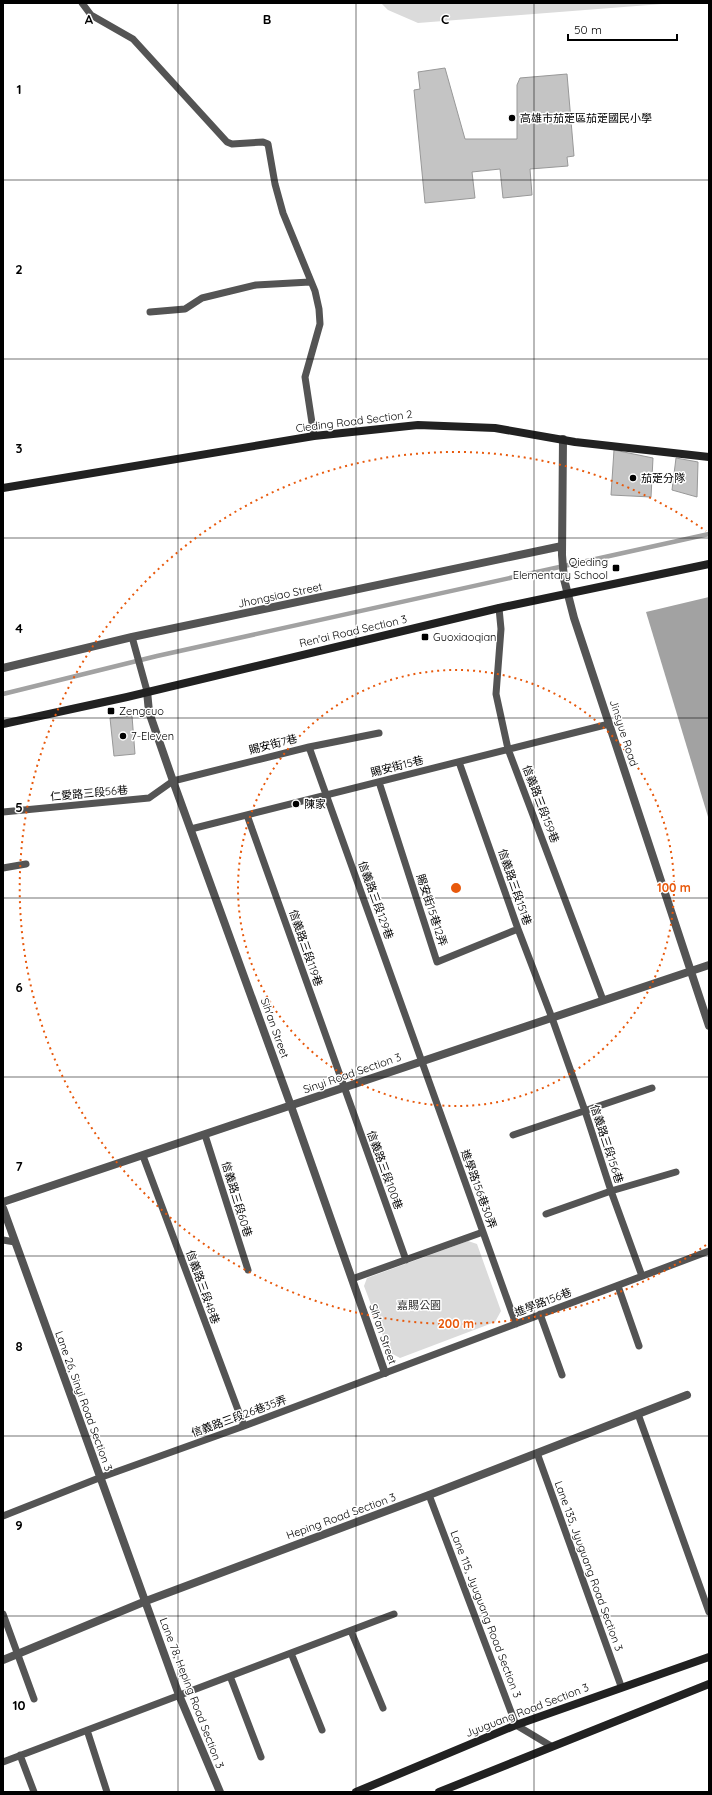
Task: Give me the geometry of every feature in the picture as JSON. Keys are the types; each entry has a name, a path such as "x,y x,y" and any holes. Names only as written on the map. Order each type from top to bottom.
{"street":[{"name":"Cieding Road Section 2","path":"3,488 314,436 418,425 495,428 563,439 709,457"},
{"name":"Jinsyue Road","path":"563,439 562,550 564,579 609,724 709,1026"},
{"name":"Jhongsiao Street","path":"3,668 132,637 562,550"},
{"name":"Ren'ai Road Section 3","path":"3,724 499,608 709,564"},
{"name":"Sih'an Street","path":"148,691 149,712 291,1106 385,1373"},
{"name":"Sinyi Road Section 3","path":"3,1202 709,965"},
{"name":"Lane 26, Sinyi Road Section 3","path":"3,1208 99,1478 146,1601"},
{"name":"Heping Road Section 3","path":"3,1660 146,1601 429,1495 688,1395"},
{"name":"Lane 78, Heping Road Section 3","path":"146,1601 179,1695 220,1792"},
{"name":"Jyuguang Road Section 3","path":"356,1792 516,1724 621,1686 709,1657"},
{"path":"439,1792 709,1684"}],"lane":[{"path":"82,3 91,15 133,39 227,142 232,144 263,142 268,144 275,184 283,213 310,282 315,291 320,324 305,377 314,436"},
{"path":"150,312 185,309 202,298 256,285 310,282"},
{"name":"信義路三段159巷","path":"499,608 501,629 496,694 508,749 603,1000"},
{"path":"132,637 148,691"},
{"name":"賜安街15巷","path":"191,829 609,724"},
{"name":"賜安街7巷","path":"173,781 309,747 379,733"},
{"name":"信義路三段129巷","path":"309,747 422,1061"},
{"name":"信義路三段151巷","path":"459,762 518,929 552,1018"},
{"name":"仁愛路三段56巷","path":"3,812 149,798 173,781"},
{"name":"賜安街15巷12弄","path":"379,782 437,962 518,929"},
{"name":"信義路三段119巷","path":"247,815 343,1088"},
{"path":"3,868 26,864"},
{"name":"信義路三段156巷","path":"552,1018 585,1111 610,1191 642,1276"},
{"name":"進學路156巷30弄","path":"422,1061 516,1324"},
{"name":"信義路三段100巷","path":"343,1088 406,1260"},
{"path":"513,1135 652,1088"},
{"name":"信義路三段60巷","path":"205,1134 248,1270"},
{"name":"信義路三段48巷","path":"143,1156 244,1426"},
{"path":"546,1214 610,1191 676,1172"},
{"path":"352,1279 483,1232"},
{"path":"3,1240 15,1242"},
{"name":"進學路156巷","path":"385,1373 709,1251"},
{"path":"618,1286 639,1346"},
{"path":"540,1314 562,1375"},
{"name":"信義路三段26巷35弄","path":"3,1516 99,1478 385,1373"},
{"path":"638,1414 709,1612"},
{"name":"Lane 135, Jyuguang Road Section 3","path":"537,1453 621,1686"},
{"name":"Lane 115, Jyuguang Road Section 3","path":"429,1495 516,1724"},
{"path":"3,1614 34,1699"},
{"path":"3,1762 394,1614"},
{"path":"350,1631 383,1708"},
{"path":"290,1653 322,1730"},
{"path":"230,1676 261,1757"},
{"path":"516,1724 551,1746"},
{"path":"87,1730 108,1792"},
{"path":"20,1755 34,1792"}],"green space":[{"path":"381,3 675,3 418,23 388,10"},
{"name":"嘉賜公園","path":"468,1241 477,1244 501,1311 495,1322 400,1358 389,1352 364,1286 367,1278"}],"shaded area":[{"path":"709,597 709,820 646,612"}],"building":[{"path":"445,68 465,139 517,139 517,85 520,78 567,74 574,156 567,157 568,166 530,169 532,195 503,198 500,169 472,172 475,198 425,203 414,90 420,89 418,72"},
{"path":"614,450 653,458 651,497 611,495"},
{"path":"676,458 698,462 697,497 672,490"},
{"name":"7-Eleven","path":"132,716 135,754 114,756 110,718"}],"waterway":[{"path":"3,694 157,656 709,534"}],"place":[{"name":"高雄市茄萣區茄萣國民小學","path":"512,118"},
{"name":"茄萣分隊","path":"633,478"},
{"name":"Qieding Elementary School","path":"616,568"},
{"name":"Guoxiaoqian","path":"425,637"},
{"name":"Zengcuo","path":"111,711"},
{"name":"7-Eleven","path":"123,736"},
{"name":"陳家","path":"296,804"}]}
